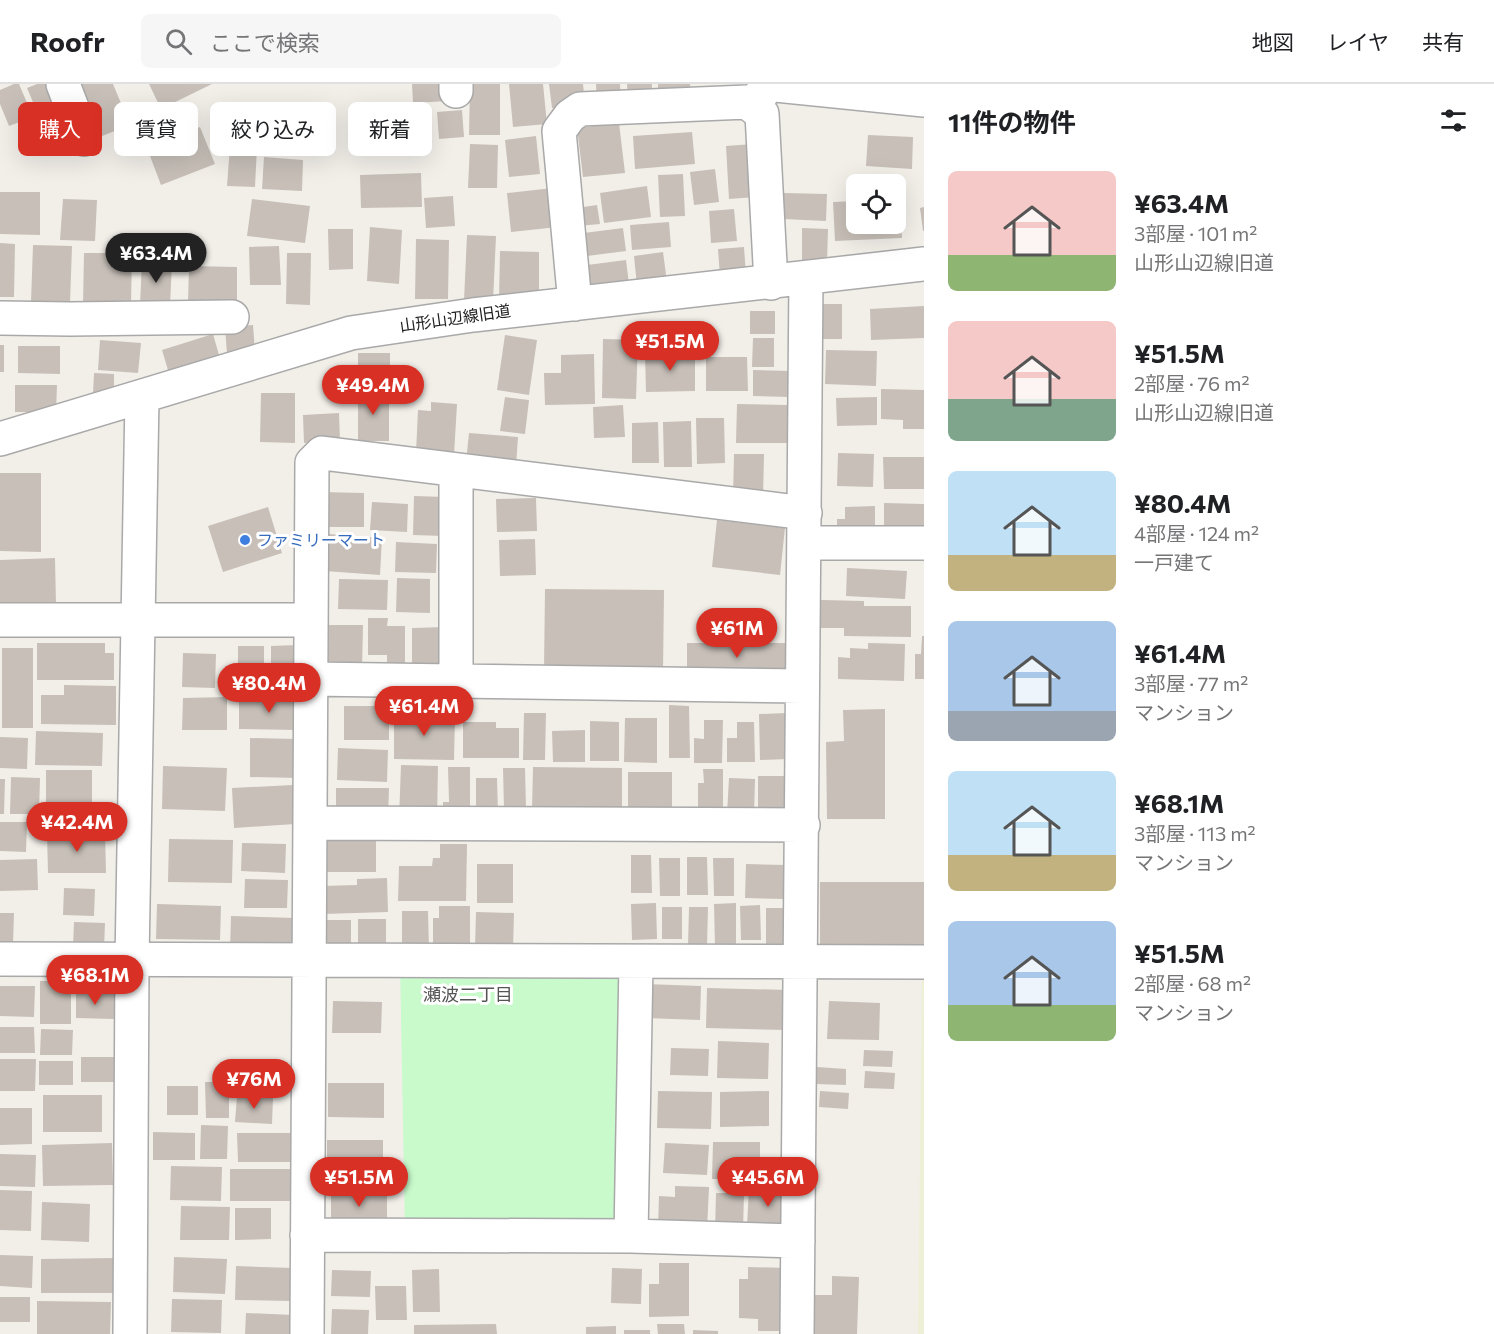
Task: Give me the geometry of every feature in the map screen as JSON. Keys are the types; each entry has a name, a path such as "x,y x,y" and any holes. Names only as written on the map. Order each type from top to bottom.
{"street":[{"path":"63,84 70,102"},
{"path":"755,108 766,84 924,100"},
{"path":"575,304 559,131 570,116 580,109 701,94 747,102 762,114 771,283"},
{"name":"山形山辺線旧道","path":"0,439 351,333 473,315 924,264"},
{"path":"798,1334 806,278"},
{"path":"0,318 232,317"},
{"path":"130,1334 132,960 142,397"},
{"path":"307,1334 312,464 322,453 456,470 805,528 924,543"},
{"path":"456,470 456,680"},
{"path":"0,620 311,620"},
{"path":"310,679 802,686"},
{"path":"310,823 803,825"},
{"path":"0,959 636,963 924,962"},
{"path":"632,1236 636,963"},
{"path":"307,1235 632,1236 798,1241"}],"green space":[{"path":"400,962 636,963 631,1236 405,1234"},
{"path":"922,977 924,977 924,1334 918,1334"}],"building":[{"path":"19,84 27,102 18,102 18,123 9,126 0,104 0,90"},
{"path":"37,84 51,84 59,102 33,102 27,88"},
{"path":"75,84 113,84 120,102 114,102 114,131 102,136 102,102 82,102"},
{"path":"149,84 212,84 175,102 158,102"},
{"path":"412,84 447,84 448,101 413,102"},
{"path":"470,84 500,84 500,135 469,135"},
{"path":"509,84 543,84 547,124 513,127"},
{"path":"549,84 583,84 585,104 552,108"},
{"path":"596,84 620,84 621,102 597,103"},
{"path":"627,84 652,84 652,98 628,99"},
{"path":"658,84 690,84 691,94 658,95"},
{"path":"462,110 464,137 439,139 437,112"},
{"path":"619,123 625,173 583,177 577,128"},
{"path":"200,127 215,164 161,185 150,156 198,156 198,128"},
{"path":"692,132 695,164 635,169 633,136"},
{"path":"868,135 913,137 912,169 866,166"},
{"path":"536,136 540,174 509,177 505,140"},
{"path":"470,144 498,145 497,188 468,188"},
{"path":"753,144 756,197 729,199 726,146"},
{"path":"229,156 257,156 255,187 227,186"},
{"path":"264,157 303,160 302,191 262,189"},
{"path":"715,169 719,202 694,205 690,172"},
{"path":"421,173 422,207 361,208 360,175"},
{"path":"683,174 685,216 660,217 658,175"},
{"path":"647,186 651,217 604,223 600,193"},
{"path":"553,188 558,227 511,232 507,193"},
{"path":"0,192 40,192 40,235 0,234"},
{"path":"784,193 827,194 826,221 783,219"},
{"path":"453,196 455,226 426,228 424,198"},
{"path":"63,199 97,200 95,241 60,240"},
{"path":"252,199 310,206 305,243 247,236"},
{"path":"846,201 846,234 902,234 902,238 835,241 833,202"},
{"path":"597,205 600,224 578,226 576,208"},
{"path":"924,207 924,231 923,231 920,208"},
{"path":"734,209 737,241 711,243 709,211"},
{"path":"669,222 671,247 632,250 630,225"},
{"path":"370,227 402,230 399,284 367,281"},
{"path":"623,228 626,251 587,256 584,233"},
{"path":"802,228 828,229 827,264 802,263"},
{"path":"328,229 353,229 353,269 329,270"},
{"path":"467,235 496,236 493,302 464,301"},
{"path":"416,239 449,240 448,299 415,299"},
{"path":"0,243 15,244 14,297 0,297"},
{"path":"33,245 72,246 70,303 31,302"},
{"path":"279,246 281,285 250,285 249,247"},
{"path":"744,247 746,275 720,277 718,249"},
{"path":"500,251 539,252 539,300 499,300"},
{"path":"663,252 667,282 637,286 634,256"},
{"path":"84,253 132,253 131,306 83,306"},
{"path":"287,253 311,253 310,305 286,304"},
{"path":"626,260 629,284 590,290 587,265"},
{"path":"142,261 172,262 170,306 140,305"},
{"path":"189,266 237,267 237,305 188,304"},
{"path":"820,304 842,304 842,339 820,339"},
{"path":"924,306 924,338 871,340 870,309"},
{"path":"750,311 775,311 775,334 750,334"},
{"path":"253,325 255,351 227,354 225,327"},
{"path":"213,334 221,362 170,377 162,350"},
{"path":"505,335 537,340 529,395 497,390"},
{"path":"753,338 774,338 774,367 752,367"},
{"path":"603,339 638,340 636,399 602,398"},
{"path":"100,340 141,343 138,373 98,370"},
{"path":"0,345 4,345 4,372 0,372"},
{"path":"18,346 60,346 60,374 18,373"},
{"path":"826,350 877,351 876,386 825,384"},
{"path":"695,352 695,391 646,392 645,353"},
{"path":"358,353 390,353 390,380 358,380"},
{"path":"594,354 595,404 545,405 544,373 561,373 561,355"},
{"path":"706,357 747,357 748,391 706,391"},
{"path":"753,370 790,371 789,397 753,396"},
{"path":"94,373 114,374 114,394 93,394"},
{"path":"15,385 57,385 56,412 15,412"},
{"path":"881,389 924,390 924,429 903,429 903,420 881,419"},
{"path":"358,391 389,391 389,441 358,441"},
{"path":"261,393 295,393 295,443 260,442"},
{"path":"505,397 529,400 525,434 500,431"},
{"path":"877,397 877,425 837,426 836,398"},
{"path":"431,402 457,404 454,455 416,453 418,410 431,411"},
{"path":"737,404 788,405 787,443 736,443"},
{"path":"623,405 625,437 594,438 593,407"},
{"path":"339,413 340,441 304,443 303,415"},
{"path":"696,418 724,418 725,463 697,464"},
{"path":"691,421 692,467 664,467 663,422"},
{"path":"658,422 659,463 632,463 632,423"},
{"path":"469,433 518,437 516,466 466,462"},
{"path":"838,453 874,454 873,487 837,486"},
{"path":"734,454 764,454 763,498 733,497"},
{"path":"883,457 924,457 924,489 884,489"},
{"path":"0,473 41,473 41,552 0,551"},
{"path":"320,492 364,493 364,527 319,527"},
{"path":"414,496 446,497 444,536 413,535"},
{"path":"536,498 537,531 497,532 496,499"},
{"path":"372,502 408,504 407,532 370,530"},
{"path":"884,503 924,504 924,533 884,532"},
{"path":"875,506 875,535 837,535 837,519 845,519 845,507"},
{"name":"ファミリーマート","path":"268,507 282,553 223,572 208,526"},
{"path":"717,520 785,528 780,575 712,567"},
{"path":"328,534 382,538 380,575 325,571"},
{"path":"535,539 536,575 500,576 499,540"},
{"path":"396,542 437,544 436,573 395,572"},
{"path":"55,558 56,605 0,607 0,560"},
{"path":"847,568 907,571 905,599 846,596"},
{"path":"397,578 430,579 430,613 396,612"},
{"path":"339,579 388,580 387,610 338,609"},
{"path":"545,589 664,590 663,672 544,671"},
{"path":"821,600 864,601 864,606 911,606 911,637 844,636 844,628 821,628"},
{"path":"368,618 388,618 387,626 405,626 405,673 387,673 387,655 368,655"},
{"path":"329,625 363,625 362,670 328,669"},
{"path":"447,627 448,672 412,672 412,628"},
{"path":"922,636 924,636 924,679 915,679 915,654 921,654"},
{"path":"37,643 105,643 105,653 114,653 114,680 37,680"},
{"path":"687,643 786,643 785,675 687,674"},
{"path":"868,643 905,644 904,681 838,679 838,657 850,658 850,648 868,649"},
{"path":"297,645 297,684 271,684 271,646"},
{"path":"238,646 264,646 264,682 238,682"},
{"path":"2,648 33,648 33,728 2,728"},
{"path":"183,653 216,654 215,688 182,687"},
{"path":"64,685 116,686 116,725 41,724 41,695 64,695"},
{"path":"227,697 227,730 182,730 183,698"},
{"path":"239,698 300,699 299,730 239,729"},
{"path":"669,705 689,706 690,758 669,758"},
{"path":"344,706 389,706 389,740 344,740"},
{"path":"885,709 885,819 827,819 826,742 844,741 843,710"},
{"path":"401,710 429,710 429,717 455,717 454,760 394,759 394,724 401,724"},
{"path":"524,713 546,713 545,760 523,760"},
{"path":"787,713 788,759 760,760 759,714"},
{"path":"625,718 657,718 657,763 624,762"},
{"path":"704,720 723,720 722,763 694,763 694,738 704,739"},
{"path":"590,721 619,722 619,761 590,761"},
{"path":"463,722 496,722 496,728 519,728 519,758 463,758"},
{"path":"737,722 754,722 755,762 727,762 727,738 737,738"},
{"path":"585,730 585,762 553,762 552,731"},
{"path":"36,731 103,733 102,766 35,765"},
{"path":"0,737 28,738 27,769 0,768"},
{"path":"250,738 298,739 298,778 250,777"},
{"path":"338,748 388,750 387,782 337,780"},
{"path":"401,765 438,766 437,819 399,819"},
{"path":"163,766 227,768 225,811 162,809"},
{"path":"448,767 470,767 470,819 443,819 443,802 449,802"},
{"path":"533,767 622,768 622,810 532,810"},
{"path":"503,768 525,768 526,809 504,809"},
{"path":"703,769 723,769 723,816 698,816 698,783 704,783"},
{"path":"46,770 92,770 92,806 46,806"},
{"path":"628,772 672,772 672,809 628,808"},
{"path":"758,776 790,776 790,818 758,817"},
{"path":"11,777 40,778 39,814 10,814"},
{"path":"476,778 497,778 498,815 476,816"},
{"path":"729,778 755,779 754,815 727,814"},
{"path":"0,779 5,779 4,814 0,814"},
{"path":"293,785 295,824 234,828 232,788"},
{"path":"336,788 389,788 388,818 336,817"},
{"path":"0,822 27,822 26,852 0,851"},
{"path":"105,832 106,873 48,873 47,833"},
{"path":"169,839 233,840 232,883 168,882"},
{"path":"325,840 376,840 376,872 324,872"},
{"path":"242,843 286,844 285,873 241,871"},
{"path":"440,844 467,844 466,901 398,901 399,866 432,866 433,858 440,858"},
{"path":"631,855 651,855 652,893 631,893"},
{"path":"687,857 707,857 708,895 687,895"},
{"path":"659,858 680,858 680,896 660,896"},
{"path":"713,858 734,858 734,896 714,896"},
{"path":"37,859 38,890 0,891 0,860"},
{"path":"477,864 513,864 513,903 477,903"},
{"path":"746,864 786,865 785,899 745,898"},
{"path":"387,878 388,912 323,914 322,886 357,885 357,879"},
{"path":"245,879 288,880 287,908 244,908"},
{"path":"820,882 924,882 924,948 820,948"},
{"path":"64,888 95,889 94,916 63,915"},
{"path":"656,903 657,939 632,940 631,904"},
{"path":"736,903 736,947 715,947 714,904"},
{"path":"157,904 221,906 220,940 156,939"},
{"path":"760,905 761,940 741,940 740,906"},
{"path":"439,906 470,906 470,953 433,953 433,918 439,918"},
{"path":"662,907 682,907 682,939 662,939"},
{"path":"689,907 708,907 707,947 688,947"},
{"path":"766,908 788,908 787,944 766,944"},
{"path":"402,911 428,911 429,951 402,952"},
{"path":"476,912 514,913 513,949 475,948"},
{"path":"0,913 14,913 13,944 0,944"},
{"path":"231,916 296,918 295,953 230,951"},
{"path":"358,919 386,919 386,956 358,956"},
{"path":"326,920 351,920 351,955 326,955"},
{"path":"74,922 105,923 104,949 73,948"},
{"path":"40,981 71,981 71,1024 40,1024"},
{"path":"646,984 701,986 700,1020 645,1018"},
{"path":"0,986 35,986 34,1017 0,1016"},
{"path":"707,988 788,990 787,1030 706,1028"},
{"path":"76,993 114,994 114,1019 76,1018"},
{"path":"333,1001 382,1002 381,1033 332,1033"},
{"path":"829,1001 880,1003 879,1040 827,1039"},
{"path":"0,1027 34,1027 35,1053 0,1053"},
{"path":"41,1029 73,1030 72,1055 40,1055"},
{"path":"718,1041 769,1043 768,1079 717,1078"},
{"path":"671,1048 709,1049 708,1076 670,1075"},
{"path":"864,1050 893,1051 892,1067 863,1066"},
{"path":"81,1057 118,1057 118,1082 81,1082"},
{"path":"0,1059 36,1059 35,1091 0,1091"},
{"path":"39,1061 73,1061 73,1085 39,1085"},
{"path":"235,1063 279,1066 277,1093 233,1090"},
{"path":"817,1067 846,1069 846,1085 816,1084"},
{"path":"865,1071 895,1073 894,1089 864,1088"},
{"path":"205,1082 229,1082 229,1118 206,1118"},
{"path":"328,1083 384,1083 384,1118 328,1117"},
{"path":"167,1086 198,1086 198,1115 167,1115"},
{"path":"658,1091 712,1092 711,1129 657,1128"},
{"path":"769,1091 769,1126 720,1127 720,1092"},
{"path":"820,1091 849,1093 848,1109 819,1107"},
{"path":"43,1095 102,1095 102,1132 43,1132"},
{"path":"237,1096 273,1098 272,1124 235,1122"},
{"path":"0,1108 32,1108 32,1144 0,1145"},
{"path":"201,1125 228,1126 227,1159 200,1159"},
{"path":"153,1132 195,1133 195,1160 153,1160"},
{"path":"237,1133 295,1133 294,1162 238,1162"},
{"path":"327,1140 383,1140 383,1175 327,1175"},
{"path":"713,1142 760,1142 760,1179 712,1179"},
{"path":"112,1143 113,1185 43,1186 42,1145"},
{"path":"665,1143 709,1145 707,1175 663,1173"},
{"path":"0,1154 36,1155 35,1187 0,1186"},
{"path":"171,1166 222,1167 221,1201 170,1200"},
{"path":"230,1169 291,1169 290,1201 230,1201"},
{"path":"675,1186 709,1187 707,1230 658,1229 659,1196 675,1197"},
{"path":"749,1187 788,1188 787,1229 747,1227"},
{"path":"0,1190 32,1191 31,1231 0,1230"},
{"path":"331,1190 387,1191 387,1225 331,1225"},
{"path":"716,1193 744,1193 743,1231 715,1231"},
{"path":"42,1202 90,1204 89,1242 41,1240"},
{"path":"181,1206 230,1207 229,1240 180,1240"},
{"path":"235,1208 271,1208 271,1239 235,1240"},
{"path":"0,1255 33,1256 32,1288 0,1286"},
{"path":"174,1257 227,1259 225,1294 173,1292"},
{"path":"113,1258 113,1293 41,1293 41,1259"},
{"path":"659,1263 689,1263 689,1316 649,1317 649,1284 659,1284"},
{"path":"236,1266 293,1268 292,1301 235,1300"},
{"path":"748,1267 787,1268 786,1331 758,1331 758,1319 739,1318 739,1279 748,1279"},
{"path":"612,1268 642,1269 641,1304 611,1303"},
{"path":"439,1269 440,1312 413,1312 412,1270"},
{"path":"332,1270 371,1271 370,1297 331,1296"},
{"path":"832,1276 859,1277 857,1334 813,1334 814,1295 832,1295"},
{"path":"375,1286 406,1286 407,1320 376,1320"},
{"path":"0,1297 30,1297 30,1322 0,1322"},
{"path":"172,1299 222,1300 221,1333 171,1332"},
{"path":"37,1301 111,1302 110,1334 37,1334"},
{"path":"332,1309 369,1310 368,1334 331,1334"},
{"path":"246,1313 294,1315 293,1334 245,1334"},
{"path":"496,1324 497,1334 414,1334 414,1325"},
{"path":"657,1324 684,1324 685,1334 658,1334"},
{"path":"616,1326 616,1334 586,1334 586,1327"},
{"path":"624,1330 650,1330 650,1334 624,1334"},
{"path":"693,1330 718,1331 718,1334 693,1334"}],"place":[{"name":"ファミリーマート","path":"245,540"}],"district":[{"name":"瀬波二丁目","path":"468,995"}]}
